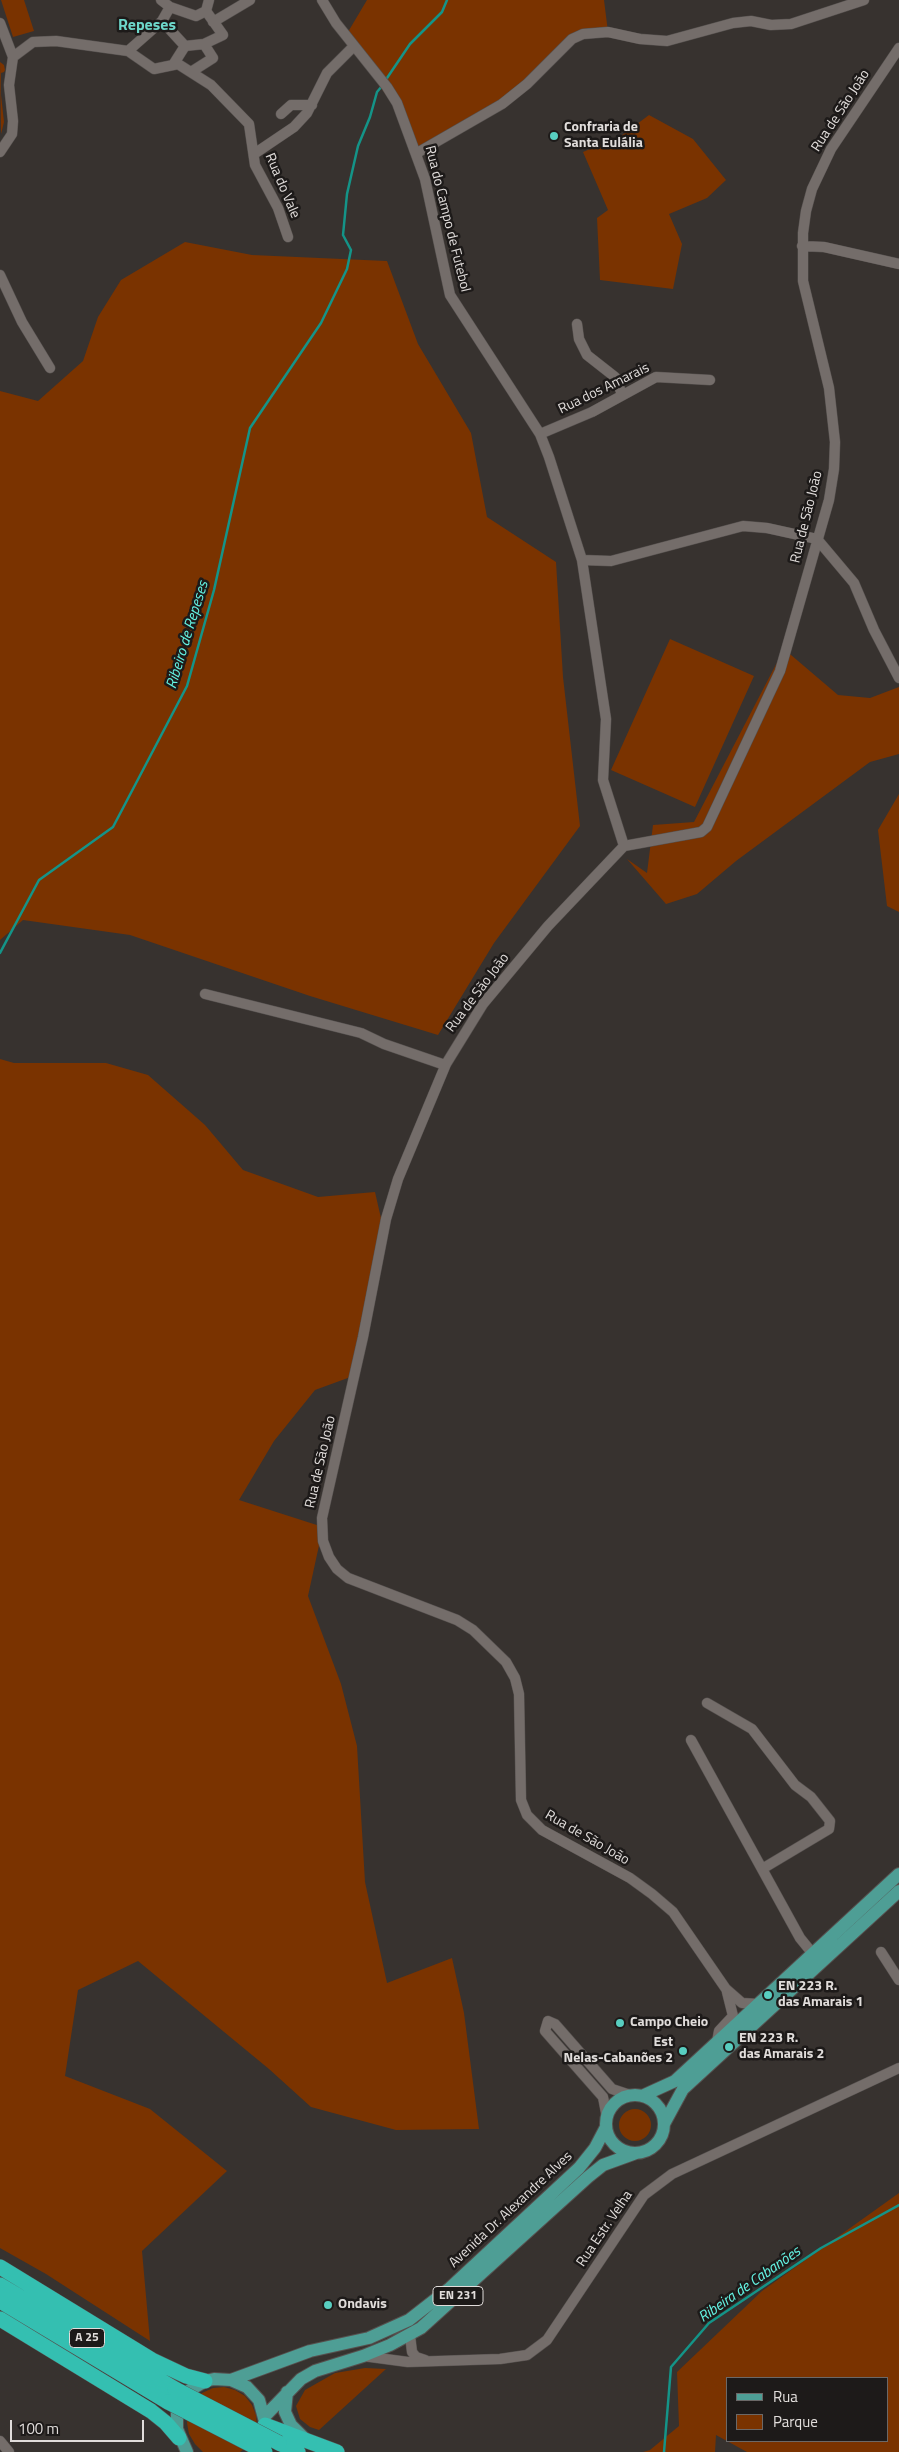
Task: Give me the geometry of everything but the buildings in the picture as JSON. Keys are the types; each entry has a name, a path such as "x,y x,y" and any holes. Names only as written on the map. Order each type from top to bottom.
{"highway":[{"path":"0,2266 152,2360 186,2376 205,2381"},
{"name":"A 25","path":"0,2285 171,2396 279,2443 302,2446"},
{"name":"A 25","path":"0,2301 171,2396 265,2452"},
{"path":"0,2319 151,2411 166,2422 183,2447"},
{"path":"265,2420 302,2446 337,2452"}],"main road":[{"name":"EN 231","path":"606,2122 615,2103 675,2081 899,1874"},
{"name":"EN 231","path":"636,2153 652,2147 658,2141 664,2124 683,2089 899,1891"},
{"path":"636,2096 650,2100 658,2106 664,2124"},
{"path":"606,2122 613,2143 620,2148 636,2153"},
{"name":"Avenida Dr. Alexandre Alves","path":"231,2380 310,2351 369,2338 409,2320 450,2288 579,2168 596,2148 606,2122"},
{"name":"Avenida Dr. Alexandre Alves","path":"265,2420 287,2392 301,2379 315,2371 363,2356 410,2335 432,2320 588,2176 603,2165 636,2153"},
{"name":"EN 231","path":"205,2381 231,2380"},
{"path":"231,2380 253,2392 262,2408 265,2420"},
{"path":"183,2447 176,2421 180,2404 190,2390 205,2381"},
{"path":"287,2392 285,2412 302,2446"},
{"name":"EN 231","path":"254,2452 261,2441 265,2420"}],"street":[{"path":"185,46 204,44 223,35 206,11 209,0"},
{"name":"Rua do Campo de Futebol","path":"322,0 353,48 388,87 406,122 417,153 439,237 450,295 540,434 582,560"},
{"path":"417,153 502,104 527,84 572,39 583,34 608,32 640,40 667,41 733,23 751,21 771,25 792,24 864,0"},
{"path":"212,22 243,1"},
{"path":"128,51 162,21 166,3 196,16 206,11"},
{"path":"162,21 185,46"},
{"path":"0,23 13,57 9,85 14,121 12,134 0,152"},
{"name":"Rua do Vale","path":"13,57 33,42 44,41 128,51 154,69 178,64 211,85 249,124 255,165 278,208 288,237"},
{"path":"191,72 213,58 204,44"},
{"path":"173,65 185,46"},
{"path":"254,154 290,131 308,113 327,73 353,48"},
{"name":"Rua de São João","path":"726,1989 673,1912 630,1878 542,1830 527,1815 521,1800 519,1694 515,1678 506,1662 473,1630 457,1620 348,1578 337,1569 329,1557 324,1541 322,1518 363,1337 386,1220 398,1179 445,1065 483,1004 548,926 624,846 701,832 707,827 782,664 829,500 835,442 829,388 803,281 802,246 806,211 820,169 899,48"},
{"path":"281,114 291,105 312,105"},
{"path":"802,246 824,247 899,264"},
{"path":"0,275 22,322 50,368"},
{"path":"577,324 579,339 587,355 615,377 622,394"},
{"name":"Rua dos Amarais","path":"540,434 592,412 656,377 710,380"},
{"path":"624,846 603,780 606,719 582,560 611,562 743,526 767,528 817,539 854,583 874,630 899,678"},
{"path":"205,994 361,1033 384,1044 445,1065"},
{"path":"707,1703 752,1728 795,1786 811,1797 830,1821 828,1829 762,1869"},
{"path":"692,1740 800,1938 812,1954"},
{"path":"881,1952 899,1980"},
{"path":"726,1989 742,2004 758,2004"},
{"path":"717,2042 719,2031 733,2016 732,2006 726,1989"},
{"path":"606,2122 603,2098 545,2031 548,2021 555,2024 612,2089 636,2096"},
{"name":"Rua Estr. Velha","path":"363,2356 408,2362 431,2362 500,2359 528,2355 547,2340 644,2195 672,2174 899,2068"},
{"path":"410,2335 412,2352 416,2358 431,2362"},
{"path":"0,2440 9,2452"}],"green space":[{"path":"1,0 24,0 34,31 13,37"},
{"path":"367,0 604,0 608,32 583,34 527,84 417,153 405,122 345,37"},
{"path":"0,62 4,65 5,70 1,73 4,122 1,134"},
{"path":"649,115 693,139 726,180 707,198 669,214 682,244 673,289 600,280 597,218 608,210 583,152 621,136"},
{"path":"185,242 252,255 387,261 418,344 471,433 487,517 556,562 563,677 580,826 494,943 438,1035 310,996 130,935 23,920 0,940 0,391 38,401 83,361 98,317 121,280"},
{"path":"670,639 754,676 695,807 611,770"},
{"path":"784,649 838,695 870,698 899,687 899,754 870,762 736,861 697,894 666,904 627,859 647,873 653,825 694,822"},
{"path":"899,794 899,912 887,906 878,830"},
{"path":"0,1059 14,1063 106,1063 148,1075 205,1125 243,1170 318,1197 375,1192 383,1227 356,1375 315,1390 274,1441 239,1500 323,1527 308,1596 341,1684 357,1746 365,1882 387,1983 452,1958 464,2013 479,2129 396,2130 311,2107 269,2069 138,1961 78,1990 65,2076 150,2109 227,2171 142,2251 150,2341 46,2274 0,2248"},
{"path":"635,2109 641,2110 646,2114 650,2119 650,2131 646,2136 641,2140 635,2141 629,2140 624,2136 620,2131 619,2125 620,2119 624,2114 629,2110"},
{"path":"899,2193 899,2452 747,2452 729,2442 889,2442 889,2377 726,2377 726,2440 716,2435 715,2452 643,2452 650,2450 679,2426 677,2372 762,2291"},
{"path":"365,2368 386,2369 319,2430 310,2427 300,2419 296,2406 305,2390 335,2373"},
{"path":"224,2387 235,2390 245,2396 252,2405 256,2415 257,2427 247,2447 240,2452 203,2452 189,2434 187,2423 188,2411 202,2393 213,2388"}],"waterway":[{"path":"385,81 410,44 442,12 447,0"},
{"name":"Ribeiro de Repeses","path":"0,953 39,880 113,827 187,686 214,590 250,428 321,323 347,269 351,250 343,235 347,194 358,146 370,117 377,92 382,86"},
{"name":"Ribeira de Cabanões","path":"664,2452 671,2367 709,2323 821,2248 899,2205"}],"place":[{"name":"Confraria de Santa Eulália","path":"554,136"},
{"name":"EN 223 R. das Amarais 1","path":"768,1995"},
{"name":"Campo Cheio","path":"620,2023"},
{"name":"EN 223 R. das Amarais 2","path":"729,2047"},
{"name":"Est Nelas-Cabanões 2","path":"683,2051"},
{"name":"Ondavis","path":"328,2305"}],"district":[{"name":"Repeses","path":"147,26"}]}
